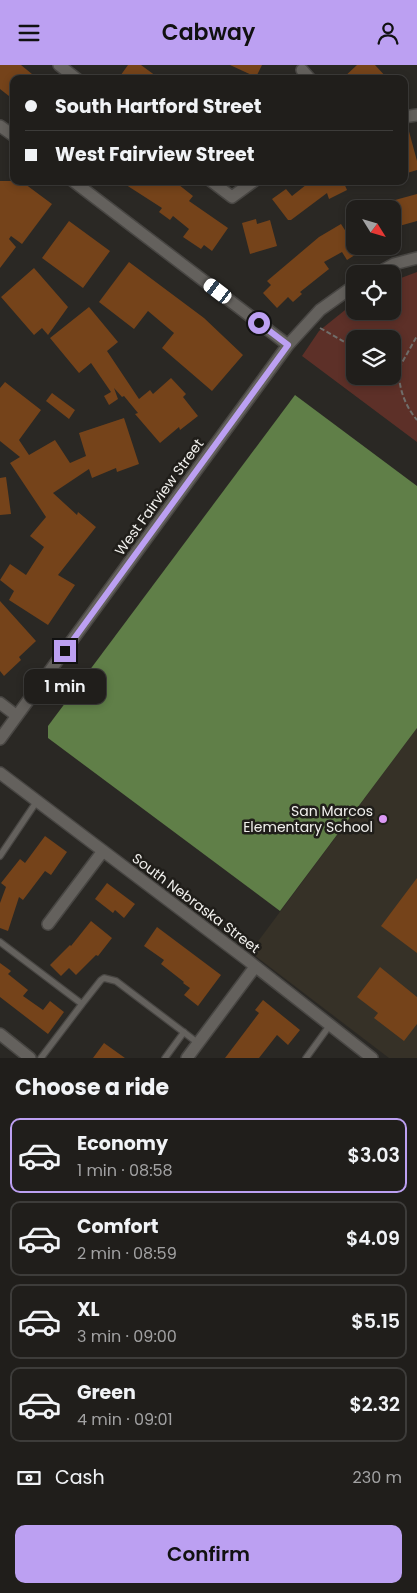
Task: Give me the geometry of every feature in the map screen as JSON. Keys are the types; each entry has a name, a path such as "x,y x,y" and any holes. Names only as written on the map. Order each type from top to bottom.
{"street":[{"path":"302,69 307,75"},
{"path":"78,185 288,345"},
{"path":"216,185 232,197 248,185"},
{"path":"392,265 417,258"},
{"name":"West Fairview Street","path":"0,739 288,345 320,310 346,291"},
{"path":"0,703 17,716"},
{"name":"South Nebraska Street","path":"0,773 372,1058"},
{"path":"48,924 103,851"},
{"path":"187,1058 255,967"},
{"path":"1,1037 30,1058"}],"lane":[{"path":"0,856 37,801"},
{"path":"0,941 82,1004"},
{"path":"41,1058 104,978 116,981 198,1043"},
{"path":"306,1058 330,1025"},
{"path":"165,1058 184,1033"}],"path":[{"path":"311,320 330,335 346,343"},
{"path":"401,364 417,336"},
{"path":"400,385 403,396 417,419"}],"shaded area":[{"path":"417,272 417,442 302,356 319,331 346,309 346,320 401,320 401,278"},
{"path":"295,395 417,486 417,728 280,911 48,738 48,726"},
{"name":"San Marcos Elementary School","path":"417,728 417,1058 389,1058 250,952"}],"building":[{"path":"0,65 21,65 33,75 10,75 10,97 0,89"},
{"path":"128,65 141,65 155,75 121,75"},
{"path":"230,65 262,65 257,75 252,75"},
{"path":"357,65 375,65 384,75 346,75"},
{"path":"408,128 417,161 417,170 408,173"},
{"path":"0,181 10,181 10,185 26,185 52,204 22,244 11,236 9,239 16,247 0,268"},
{"path":"126,185 179,185 193,196 189,201 228,228 212,251 204,245 201,249 183,237 189,229 173,216 170,220 159,212 162,208"},
{"path":"306,185 345,185 347,190 329,199 327,193 291,220 288,220 272,199 286,189 292,196"},
{"path":"417,194 417,221 401,225 401,200 395,200"},
{"path":"256,219 257,224 270,220 277,246 250,254 242,223"},
{"path":"69,221 110,251 83,288 42,258"},
{"path":"341,224 346,232 346,255 355,255 347,260 342,252 324,262 329,269 300,292 302,294 293,302 288,297 277,308 263,293 271,285 267,281 319,237"},
{"path":"129,262 204,318 243,355 212,391 162,348 174,333 148,311 134,329 99,302"},
{"path":"34,268 68,307 48,335 42,328 34,335 1,297"},
{"path":"89,307 118,342 107,351 139,399 150,390 153,394 171,378 186,394 183,397 198,416 180,430 179,427 160,443 135,414 138,413 124,396 122,397 114,388 118,399 109,405 104,396 111,392 91,363 79,373 50,338"},
{"path":"5,382 41,410 19,440 29,455 55,440 70,463 86,456 79,433 124,418 139,464 117,472 116,468 92,478 89,469 53,493 77,515 78,512 96,527 58,575 75,585 48,625 9,600 14,591 0,580 10,564 26,575 44,547 30,536 46,517 10,463 20,457 0,441 0,388"},
{"path":"52,393 75,410 69,419 46,401"},
{"path":"6,477 11,514 0,515 0,478"},
{"path":"0,601 36,641 19,657 21,660 4,676 0,671"},
{"path":"45,836 67,852 51,875 45,871 23,900 19,897 8,931 0,928 0,903 6,887 1,883 20,859 25,863"},
{"path":"417,878 417,953 381,926"},
{"path":"107,883 135,904 124,918 115,910 113,913 95,899"},
{"path":"91,921 112,938 98,956 96,955 76,975 69,968 61,976 50,965 71,946"},
{"path":"157,927 221,975 198,1006 184,995 190,988 161,964 164,960 144,946"},
{"path":"0,963 11,971 8,974 28,990 23,996 43,1010 50,1001 64,1012 48,1034 0,997"},
{"path":"380,967 417,997 417,1024 404,1041 374,1018 378,1013 357,997"},
{"path":"263,1000 300,1030 288,1045 277,1035 259,1058 225,1058 259,1013 255,1010"},
{"path":"104,1043 125,1058 93,1058"}],"place":[{"name":"San Marcos Elementary School","path":"383,819"}],"route":[{"path":"65,651 288,345 259,323"}]}
